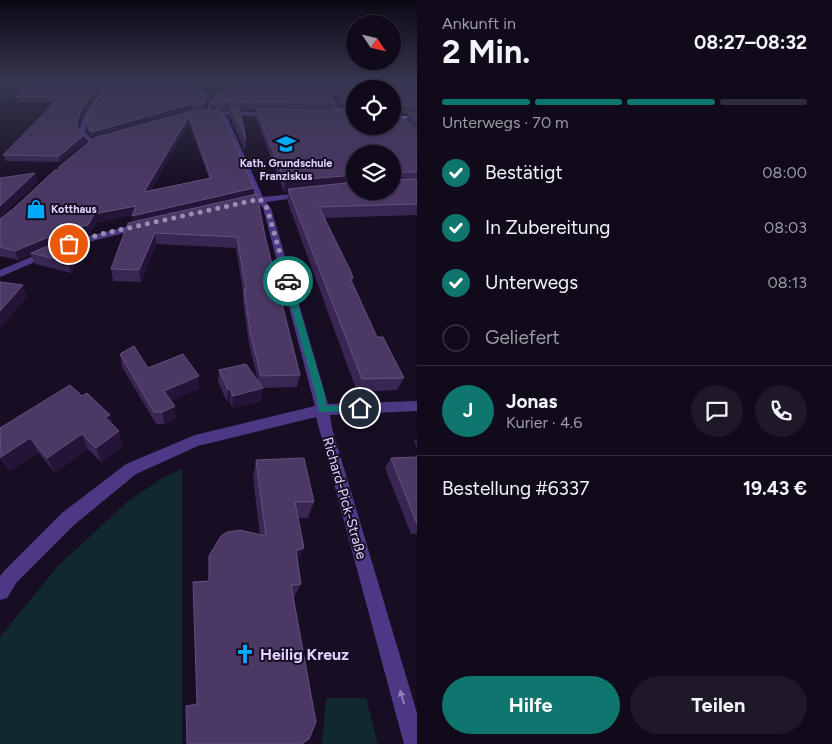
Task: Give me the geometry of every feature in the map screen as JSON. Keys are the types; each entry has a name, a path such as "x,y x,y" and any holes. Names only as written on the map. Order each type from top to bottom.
{"main road":[{"path":"401,117 417,118"}],"street":[{"path":"86,115 82,132 92,143"},
{"name":"Richard-Pick-Straße","path":"223,115 260,199 267,208 320,395 325,428 415,744"},
{"path":"242,203 260,199 310,194"},
{"path":"0,274 69,244 150,224"},
{"path":"0,591 11,576 68,519 131,469 195,440 322,410 417,406"}],"green space":[{"path":"182,468 182,744 0,744 0,637 58,566 127,502 161,479"},
{"path":"326,698 366,698 378,744 322,744"}],"building":[{"path":"43,115 79,115 76,125 84,135 59,156 3,155"},
{"path":"89,115 153,115 92,132 86,125"},
{"path":"178,115 222,115 254,188 132,216 136,206 94,214 88,225 63,231 15,251 0,247 0,219 94,138","holes":["189,116 211,178 144,192"]},
{"path":"234,115 241,115 246,139"},
{"path":"258,115 346,115 346,135 401,135 401,117 417,131 417,172 401,172 401,145 346,145 346,176 285,181"},
{"path":"410,115 417,115 417,122"},
{"path":"35,173 0,206 0,178"},
{"path":"417,179 417,204 319,207 351,272 353,278 350,278 377,337 383,337 404,378 362,379 288,189 346,183 346,200 401,200 401,180"},
{"path":"257,194 265,236 300,375 261,376 250,332 244,289 246,289 237,237 155,233 139,270 111,269 128,223"},
{"path":"83,234 68,262 31,253 70,237"},
{"path":"0,282 23,285 0,311"},
{"path":"134,346 148,368 183,354 199,376 164,391 175,406 162,412 154,412 120,354"},
{"path":"246,364 263,388 233,396 230,389 228,390 219,370"},
{"path":"70,385 82,396 87,393 110,415 105,417 119,431 96,448 82,434 47,458 30,438 1,457 0,428"},
{"path":"417,457 417,524 391,458"},
{"name":"Heilig Kreuz","path":"304,458 314,502 295,502 304,548 296,551 301,584 291,585 316,722 309,739 302,744 187,744 186,706 197,704 193,582 209,581 209,556 221,536 227,532 240,530 266,536 256,460"}],"way so far":[{"path":"69,244 101,234 260,199 267,208 288,281"}],"place":[{"name":"Kath. Grundschule Franziskus","path":"286,144"},
{"name":"Kotthaus","path":"36,209"},
{"name":"Heilig Kreuz","path":"245,654"}],"route":[{"path":"288,281 320,395 322,410 360,408"}]}
